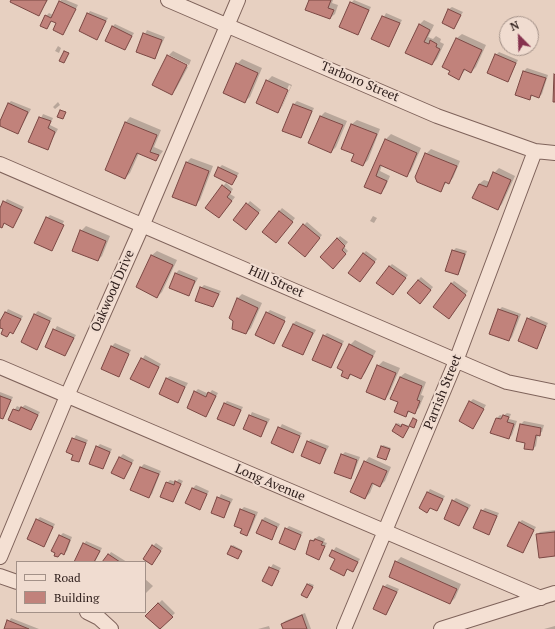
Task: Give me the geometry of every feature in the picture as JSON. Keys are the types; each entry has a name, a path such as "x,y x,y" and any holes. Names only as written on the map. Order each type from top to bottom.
{"street":[{"name":"Tarboro Street","path":"168,0 438,116 535,152 555,153"},
{"name":"Oakwood Drive","path":"0,557 67,396 143,224 238,0"},
{"name":"Parrish Street","path":"344,629 456,361 535,152"},
{"name":"Hill Street","path":"0,164 143,224 456,361 508,382 555,392"},
{"name":"Long Avenue","path":"0,367 541,598"},
{"path":"0,576 16,582"},
{"path":"441,629 555,593"},
{"path":"89,613 99,618 111,629"}],"building":[{"path":"11,0 47,0 39,16 10,2"},
{"path":"309,0 331,0 328,8 334,10 330,19 305,10"},
{"path":"59,1 76,9 63,35 53,30 56,23 51,21 47,29 40,26 45,15 51,18"},
{"path":"350,2 369,10 358,35 339,27"},
{"path":"448,9 461,15 454,29 442,23"},
{"path":"87,13 106,21 97,40 79,31"},
{"path":"382,16 400,23 389,47 371,39"},
{"path":"419,24 430,30 424,42 429,44 430,40 437,44 436,47 440,49 432,65 405,53"},
{"path":"112,26 132,36 125,50 105,41"},
{"path":"143,33 162,40 155,59 136,52"},
{"path":"456,38 482,50 471,73 464,69 459,80 448,74 450,71 442,67"},
{"path":"64,51 69,53 64,63 59,61"},
{"path":"495,54 516,63 508,82 487,73"},
{"path":"167,55 187,65 172,95 152,85"},
{"path":"236,63 258,73 245,103 223,93"},
{"path":"523,71 546,78 539,98 531,95 530,100 515,95"},
{"path":"554,74 555,102 553,102"},
{"path":"266,80 288,90 278,113 256,103"},
{"path":"8,103 28,112 18,134 0,126 0,121"},
{"path":"293,104 312,111 301,138 282,131"},
{"path":"60,110 66,112 63,119 57,117"},
{"path":"320,116 343,125 331,153 308,143"},
{"path":"39,117 51,121 48,128 55,132 48,150 28,142"},
{"path":"125,122 157,135 150,152 159,155 156,161 137,153 125,179 105,170"},
{"path":"351,124 377,134 363,166 351,161 354,154 341,149"},
{"path":"385,139 417,153 407,177 380,165 376,176 387,181 381,194 364,187"},
{"path":"425,153 457,166 449,184 445,182 441,192 417,182 415,177"},
{"path":"186,162 209,171 196,206 172,197"},
{"path":"218,167 237,176 232,185 214,176"},
{"path":"493,172 511,180 498,210 472,198 479,184 487,187"},
{"path":"222,185 231,192 227,197 232,201 219,218 205,208"},
{"path":"3,201 22,210 13,228 4,223 2,228 0,227 0,208"},
{"path":"246,203 259,213 246,230 233,220"},
{"path":"279,211 293,222 276,243 262,232"},
{"path":"46,217 64,225 52,251 34,243"},
{"path":"303,224 320,238 305,257 288,243"},
{"path":"80,230 106,241 98,261 72,251"},
{"path":"337,238 345,246 342,250 346,254 333,269 320,257"},
{"path":"452,250 465,254 458,275 445,271"},
{"path":"363,253 375,262 360,282 348,273"},
{"path":"151,255 173,265 157,298 136,287"},
{"path":"389,266 406,278 393,295 376,283"},
{"path":"175,273 195,281 189,296 169,288"},
{"path":"418,280 431,290 420,304 407,293"},
{"path":"451,283 466,295 449,319 433,307"},
{"path":"200,287 219,294 213,307 195,301"},
{"path":"237,298 258,308 246,334 232,329 233,321 229,318"},
{"path":"498,309 518,316 509,341 489,334"},
{"path":"5,312 21,319 13,334 10,332 7,337 1,334 3,329 0,328 0,321"},
{"path":"266,312 285,321 274,344 255,335"},
{"path":"34,314 50,321 37,350 21,342"},
{"path":"527,318 546,326 537,349 518,341"},
{"path":"293,324 313,333 303,355 282,346"},
{"path":"53,329 74,338 65,356 45,347"},
{"path":"323,335 342,344 331,368 312,360"},
{"path":"349,344 373,356 361,379 350,374 348,379 341,376 343,371 337,368"},
{"path":"111,346 129,354 119,377 101,369"},
{"path":"141,358 159,367 149,388 130,379"},
{"path":"377,365 396,373 385,400 366,392"},
{"path":"400,377 422,386 417,400 420,401 415,414 408,411 406,417 394,412 398,402 390,399"},
{"path":"166,378 185,387 178,403 159,394"},
{"path":"194,391 206,397 208,392 216,396 206,417 187,408"},
{"path":"0,396 11,400 3,419 0,418"},
{"path":"469,401 484,409 473,429 459,421"},
{"path":"224,403 241,410 234,426 217,419"},
{"path":"21,407 38,415 31,430 8,420 13,409 19,411"},
{"path":"249,415 267,422 261,437 243,429"},
{"path":"503,415 509,417 507,422 514,424 509,439 490,433 496,418 501,419"},
{"path":"413,418 417,420 414,428 409,426"},
{"path":"396,424 401,427 402,424 409,427 403,438 392,431"},
{"path":"520,424 541,428 540,436 536,435 533,450 524,449 525,443 516,441"},
{"path":"278,427 300,436 293,453 271,443"},
{"path":"72,438 86,443 79,462 71,460 73,455 66,452"},
{"path":"307,441 326,449 320,464 301,456"},
{"path":"96,446 110,452 103,469 89,464"},
{"path":"381,446 390,449 386,460 377,457"},
{"path":"341,454 357,460 351,479 334,473"},
{"path":"119,457 132,463 124,479 111,473"},
{"path":"364,461 387,471 380,487 372,483 365,499 350,492"},
{"path":"140,467 159,474 149,498 130,490"},
{"path":"175,481 181,484 173,502 160,497 166,482 174,485"},
{"path":"192,488 207,494 200,510 185,503"},
{"path":"427,492 443,499 437,511 430,508 427,513 419,508"},
{"path":"217,497 230,502 224,518 211,513"},
{"path":"452,500 468,508 459,526 444,519"},
{"path":"240,509 255,515 247,536 240,533 242,529 234,526"},
{"path":"481,510 497,516 489,535 473,528"},
{"path":"36,519 53,527 44,547 27,539"},
{"path":"262,520 277,527 272,540 256,533"},
{"path":"519,522 534,530 523,553 507,546"},
{"path":"285,528 301,535 295,550 279,543"},
{"path":"555,532 555,556 539,558 536,534"},
{"path":"59,535 70,540 64,555 61,553 58,557 54,556 55,553 51,551"},
{"path":"315,539 323,542 321,545 325,546 319,560 306,554 310,540 314,541"},
{"path":"83,543 100,551 95,561 74,561"},
{"path":"152,545 161,551 152,565 143,559"},
{"path":"231,546 242,551 238,559 227,554"},
{"path":"332,550 358,562 353,572 347,569 344,576 330,569 335,559 329,556"},
{"path":"108,554 118,561 103,561"},
{"path":"395,561 457,589 450,604 389,577"},
{"path":"269,567 279,571 272,586 262,581"},
{"path":"307,584 313,587 307,598 301,595"},
{"path":"383,586 397,592 386,615 373,609"},
{"path":"158,603 173,617 160,629 145,616"},
{"path":"302,615 307,629 283,629 281,624"},
{"path":"7,620 29,629 4,629"}]}
